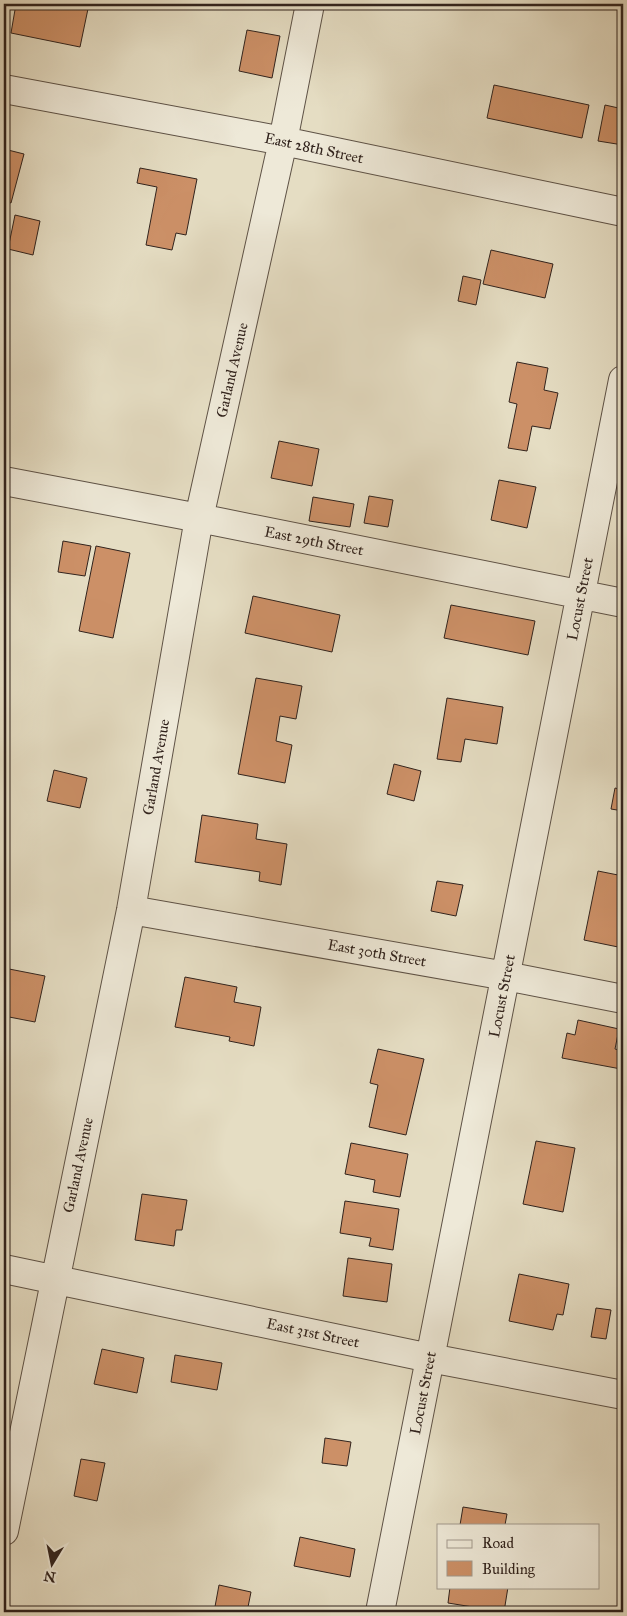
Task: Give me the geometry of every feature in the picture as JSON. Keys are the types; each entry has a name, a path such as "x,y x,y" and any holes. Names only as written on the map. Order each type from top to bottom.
{"street":[{"name":"Garland Avenue","path":"4,1531 54,1279 131,910 199,518 283,142 310,4"},
{"name":"East 28th Street","path":"4,89 283,142 623,212"},
{"name":"Locust Street","path":"380,1612 623,380"},
{"name":"East 29th Street","path":"4,481 623,603"},
{"name":"East 30th Street","path":"131,910 506,976 623,999"},
{"name":"East 31st Street","path":"4,1269 430,1358 623,1396"}],"building":[{"path":"16,4 89,4 80,47 11,33"},
{"path":"247,30 280,36 272,78 239,71"},
{"path":"494,85 589,105 582,138 487,118"},
{"path":"605,105 623,109 623,145 598,141"},
{"path":"4,149 24,154 11,203 4,201"},
{"path":"140,168 197,179 186,235 176,233 172,250 146,245 157,187 137,183"},
{"path":"15,215 40,221 33,255 8,249"},
{"path":"491,250 553,264 545,298 483,284"},
{"path":"463,276 481,280 476,305 458,301"},
{"path":"517,362 548,368 544,390 558,393 550,429 532,426 527,451 508,448 517,404 509,402"},
{"path":"279,441 319,449 312,486 271,478"},
{"path":"499,480 536,487 527,528 491,520"},
{"path":"369,496 393,500 388,527 364,523"},
{"path":"313,497 354,504 350,527 309,521"},
{"path":"63,541 91,546 85,576 58,572"},
{"path":"96,546 130,553 113,638 79,631"},
{"path":"253,596 340,615 332,652 245,633"},
{"path":"451,605 535,621 528,655 444,638"},
{"path":"256,678 302,686 296,719 280,716 276,741 292,745 285,783 238,774"},
{"path":"447,698 503,707 497,744 465,739 461,762 437,759"},
{"path":"394,764 421,771 414,801 387,794"},
{"path":"54,770 87,778 80,808 47,801"},
{"path":"615,788 623,790 623,811 611,809"},
{"path":"202,815 258,824 256,839 287,844 281,885 259,881 260,872 195,862"},
{"path":"598,871 623,876 623,948 584,940"},
{"path":"437,881 463,885 456,916 431,911"},
{"path":"4,968 45,976 35,1022 4,1016"},
{"path":"185,977 237,987 234,1002 261,1007 254,1046 229,1041 230,1037 175,1027"},
{"path":"578,1020 619,1029 615,1049 623,1051 621,1069 562,1058 567,1033 575,1035"},
{"path":"378,1049 424,1059 406,1135 369,1127 378,1085 370,1083"},
{"path":"4,1114 7,1115 4,1133"},
{"path":"536,1141 575,1148 563,1212 523,1204"},
{"path":"351,1143 408,1154 400,1197 373,1192 375,1180 345,1174"},
{"path":"142,1194 187,1200 182,1230 176,1230 174,1246 135,1240"},
{"path":"345,1201 399,1209 393,1250 369,1246 371,1238 340,1233"},
{"path":"348,1258 392,1264 387,1302 343,1296"},
{"path":"519,1274 569,1284 563,1315 557,1314 553,1330 509,1321"},
{"path":"596,1308 611,1310 606,1339 591,1337"},
{"path":"102,1349 144,1358 137,1393 94,1384"},
{"path":"175,1355 222,1363 217,1390 171,1382"},
{"path":"325,1438 351,1442 347,1466 322,1463"},
{"path":"81,1459 105,1463 97,1501 74,1496"},
{"path":"463,1507 507,1514 505,1524 460,1524"},
{"path":"300,1537 355,1549 350,1577 294,1566"},
{"path":"219,1585 251,1592 247,1612 214,1612"},
{"path":"450,1588 508,1588 504,1612 448,1603"}]}
